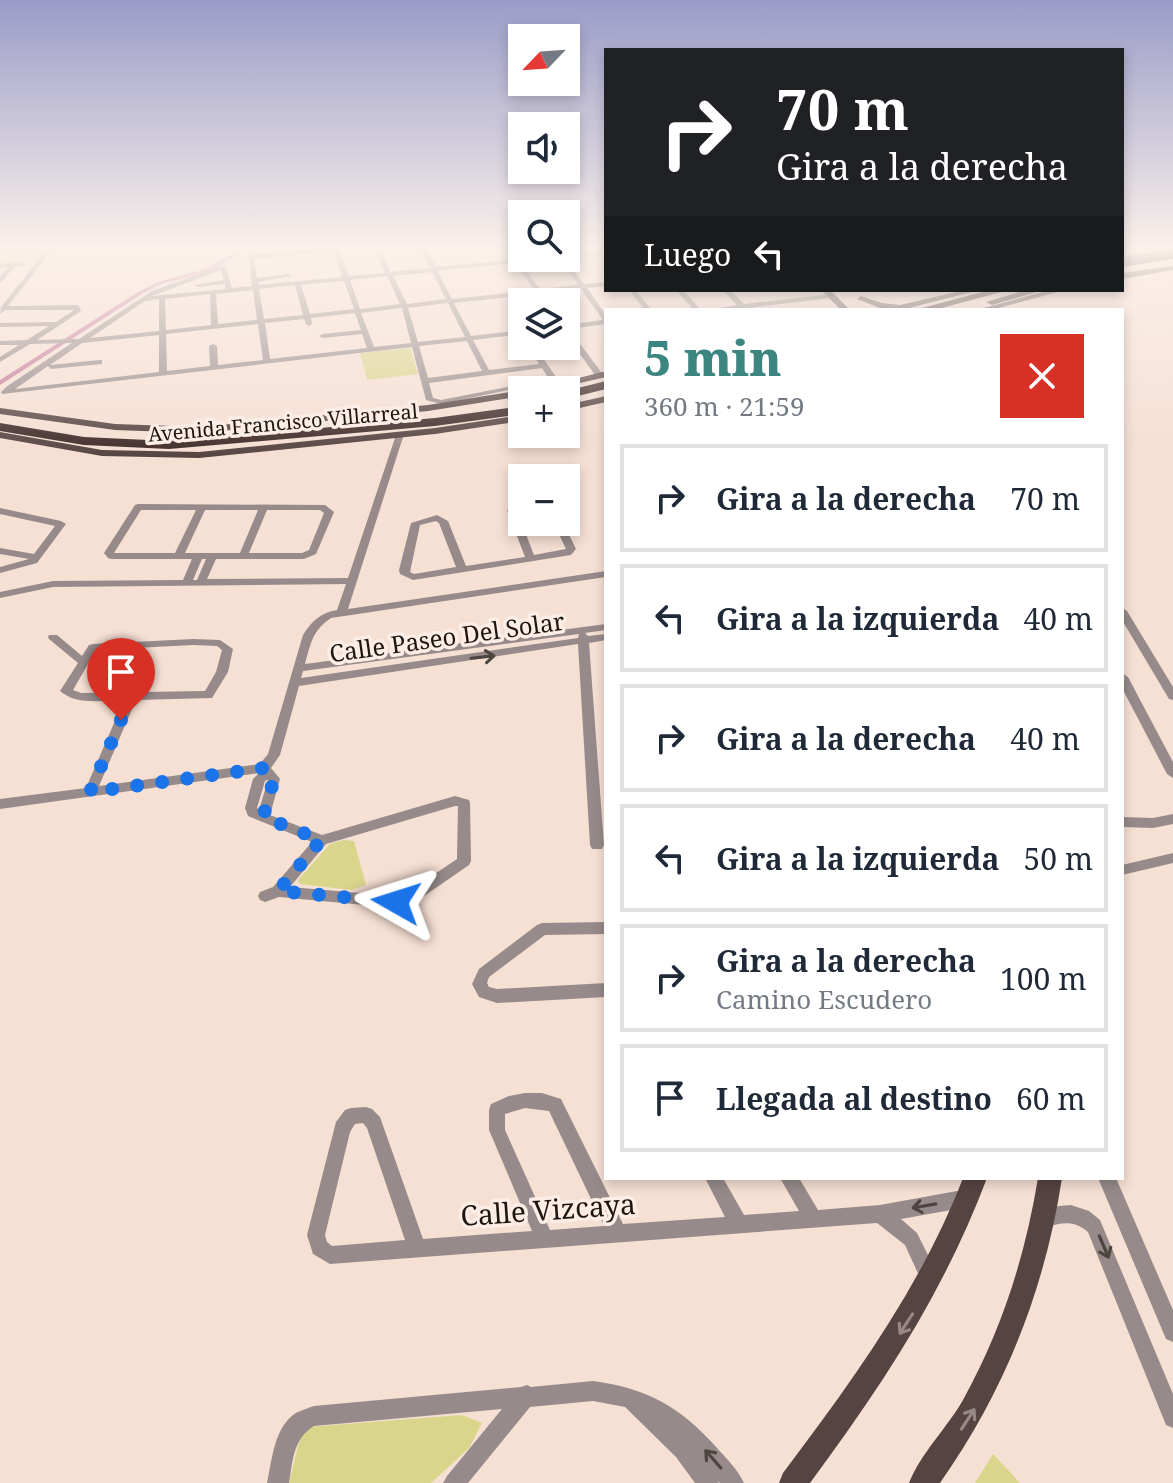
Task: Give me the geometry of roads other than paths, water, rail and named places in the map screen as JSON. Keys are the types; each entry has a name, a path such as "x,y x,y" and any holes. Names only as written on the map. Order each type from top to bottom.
{"highway":[{"path":"580,393 604,385"},
{"name":"Avenida Francisco Villarreal","path":"0,419 93,433 171,438 508,409"},
{"name":"Avenida Francisco Villarreal","path":"0,427 84,441 181,445 345,430 508,409"},
{"path":"239,450 345,430"},
{"path":"84,441 102,453"}],"main road":[{"path":"580,387 604,385"},
{"path":"580,400 604,386"},
{"name":"Avenida Francisco Villarreal","path":"0,411 115,427 200,430 428,408 508,395"},
{"name":"Avenida Francisco Villarreal","path":"0,435 102,453 142,456 239,450 508,420"},
{"path":"923,1483 985,1392 1026,1289 1045,1219 1050,1180"},
{"path":"793,1483 878,1366 931,1282 972,1188"}],"street":[{"path":"0,360 66,318"},
{"path":"3,394 116,318"},
{"path":"162,318 163,373"},
{"path":"215,318 215,326"},
{"path":"0,343 71,342 262,321 316,318"},
{"path":"358,318 371,350"},
{"path":"408,318 430,400 441,402 555,379 541,360"},
{"path":"461,318 487,373"},
{"path":"262,321 267,361"},
{"path":"580,326 604,321"},
{"path":"0,325 56,324"},
{"path":"323,336 363,332"},
{"path":"3,394 508,334"},
{"path":"213,346 214,367"},
{"path":"580,348 604,384"},
{"path":"481,357 515,369"},
{"path":"51,364 99,362"},
{"path":"46,387 51,364"},
{"path":"134,377 135,365"},
{"path":"425,381 545,365"},
{"path":"342,612 400,434"},
{"path":"179,555 202,507"},
{"path":"322,507 329,512 309,555 109,554 135,508 263,508 322,507"},
{"path":"244,554 263,508"},
{"path":"0,511 61,524 38,558 0,570"},
{"path":"462,569 443,521 437,518 416,523 405,574 413,577 503,566 570,551 564,536"},
{"path":"522,536 531,559"},
{"path":"0,551 38,558"},
{"path":"187,582 199,555"},
{"path":"201,581 213,555"},
{"path":"503,566 512,588"},
{"path":"489,568 497,590"},
{"path":"321,840 271,893 403,902 464,861 466,808 461,801 455,801 321,840 263,817 251,808 259,779 274,755 308,635 316,623 342,612 604,574"},
{"path":"0,595 43,585 352,581"},
{"path":"1124,614 1173,696"},
{"name":"Calle Paseo Del Solar","path":"295,683 583,636 604,628"},
{"path":"583,636 592,732 597,845"},
{"name":"Calle Paseo Del Solar","path":"299,668 396,652 583,636 604,637"},
{"path":"53,637 82,661"},
{"path":"193,642 220,643 228,647 222,672 211,693 131,698 67,694 66,688 82,661 90,648 96,646 193,642"},
{"path":"396,652 398,666"},
{"path":"1124,681 1173,774"},
{"path":"90,792 131,698"},
{"path":"592,732 604,733"},
{"path":"0,804 265,771"},
{"path":"1124,827 1173,819"},
{"path":"1124,870 1173,858"},
{"path":"604,928 542,929 484,973 479,984 484,992 497,996 604,990"},
{"path":"545,1239 497,1130 497,1110 507,1103 551,1101 560,1110 617,1232"},
{"name":"Calle Vizcaya","path":"417,1248 371,1118 355,1114 347,1118 316,1235 319,1248 330,1255 880,1214 972,1188"},
{"path":"715,1180 739,1224"},
{"path":"790,1180 813,1218"},
{"path":"1108,1180 1173,1332"},
{"path":"1045,1219 1065,1212 1077,1214 1094,1226 1173,1418"},
{"path":"880,1214 911,1239 931,1282"},
{"path":"278,1483 289,1432 307,1418 593,1391 627,1395 661,1410 677,1422 733,1483"},
{"path":"454,1483 527,1395"},
{"path":"627,1395 683,1450 708,1483"}],"waterway":[{"path":"0,383 101,318"}]}
